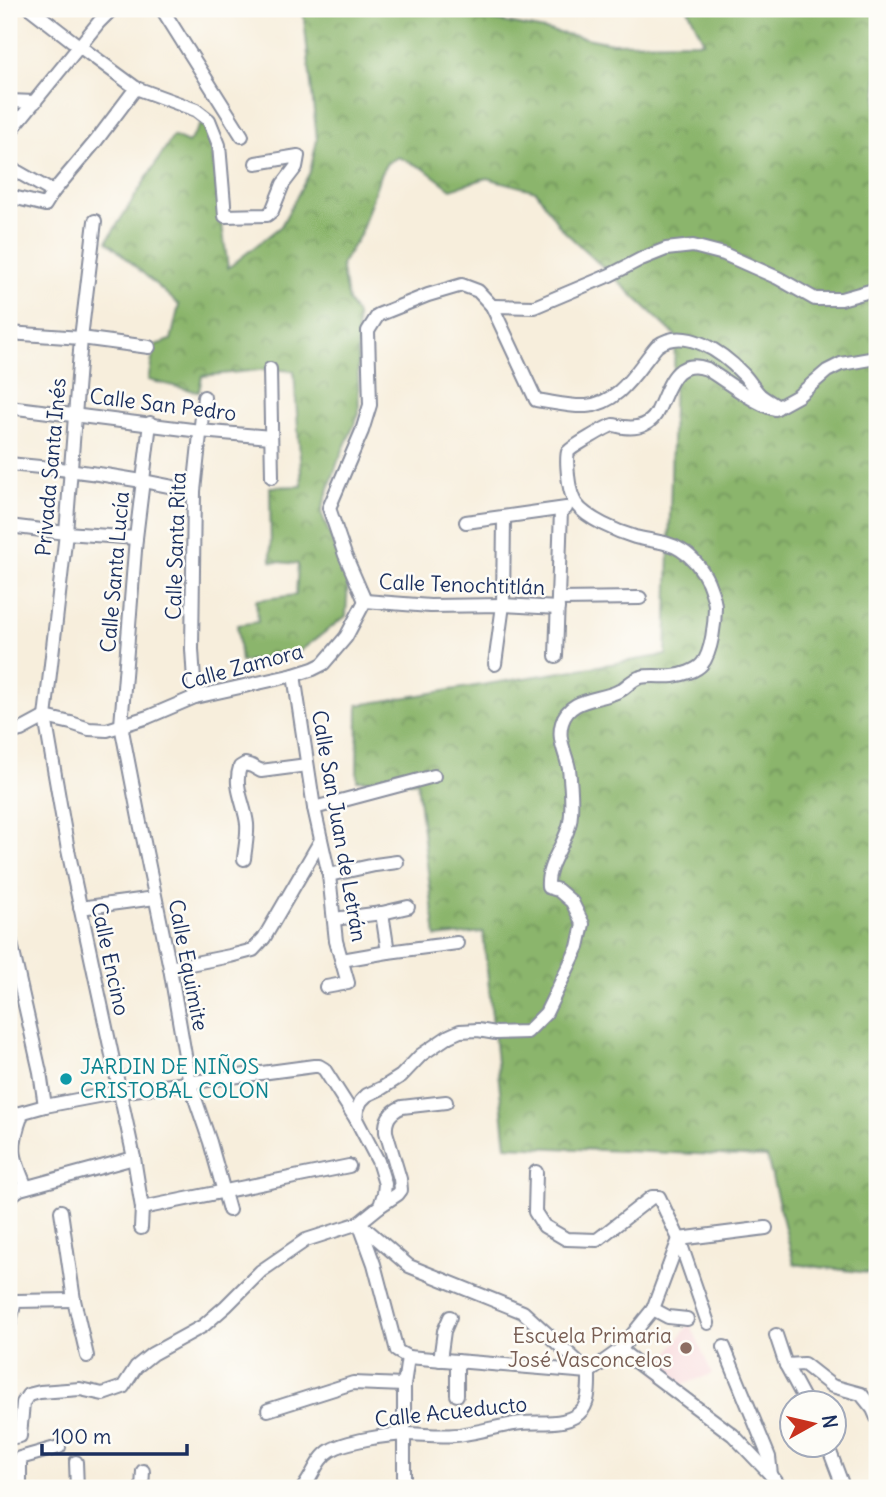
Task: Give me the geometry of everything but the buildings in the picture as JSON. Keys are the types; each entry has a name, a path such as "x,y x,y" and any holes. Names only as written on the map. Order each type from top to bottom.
{"street":[{"path":"31,9 136,88 196,110 209,120 219,145 225,216 267,215 272,211 283,184 296,167 298,156 256,163"},
{"path":"99,22 101,9"},
{"path":"9,133 99,22 113,9"},
{"path":"162,9 242,136"},
{"path":"9,196 45,205 136,88"},
{"path":"9,101 35,102"},
{"path":"9,166 53,192"},
{"name":"Privada Santa Inés","path":"45,717 66,533 82,338 95,221"},
{"path":"492,306 534,307 666,249 694,246 735,259 778,278 815,299 841,299 877,289"},
{"path":"365,601 329,508 362,431 370,405 368,331 378,315 462,285 478,291 492,306 536,400 587,406 600,402 622,390 657,346 664,341 681,337 715,351 741,373 761,396 778,407"},
{"path":"9,333 82,338 149,347"},
{"path":"356,1119 361,1101 367,1095 401,1076 421,1055 449,1036 460,1031 527,1032 546,1013 578,947 583,924 572,902 558,890 548,887 547,881 570,824 572,803 568,767 560,739 562,722 569,709 581,702 622,690 630,682 642,677 685,673 702,664 711,644 715,605 704,573 692,558 680,549 597,522 576,504 568,479 568,452 605,428 613,425 628,428 645,425 653,420 670,382 685,368 700,366 707,369 758,402 775,409 798,396 827,371 841,364 877,356"},
{"path":"270,369 272,477"},
{"name":"Calle Santa Rita","path":"195,697 192,649 194,491 204,397"},
{"name":"Calle San Pedro","path":"9,407 271,437"},
{"name":"Calle Santa Lucía","path":"121,724 136,537 150,423"},
{"path":"12,465 142,480 194,491"},
{"path":"466,522 561,510 576,504"},
{"path":"556,656 561,510"},
{"path":"495,664 503,606 504,517"},
{"path":"9,526 136,537"},
{"name":"Calle Tenochtitlán","path":"365,601 430,606 503,606 640,598"},
{"name":"Calle Zamora","path":"45,717 89,729 107,730 148,717 195,697 313,669 323,664 346,636 365,601"},
{"name":"Calle San Juan de Letrán","path":"294,675 314,808 329,875 336,941 348,983 326,987"},
{"path":"9,733 21,730 45,717"},
{"name":"Calle Encino","path":"45,717 68,850 134,1158 142,1208 141,1228"},
{"name":"Calle Equimite","path":"121,724 170,968 190,1084 211,1142 229,1210"},
{"path":"243,859 247,825 237,785 240,767 245,764 261,771 307,765"},
{"path":"314,808 434,776"},
{"path":"170,968 253,950 264,938 321,840"},
{"path":"329,875 397,862"},
{"path":"80,908 155,898"},
{"path":"334,919 408,907"},
{"path":"382,913 388,951"},
{"path":"9,934 45,1106"},
{"path":"342,960 388,951 457,943"},
{"path":"26,1188 15,1161 15,1115 45,1106 119,1092 320,1066 356,1119 378,1161 384,1193 380,1206"},
{"path":"9,1438 20,1436 23,1403 28,1395 80,1390 103,1394 123,1387 136,1367 152,1354 203,1326 261,1271 306,1240 359,1223 398,1194 401,1184 386,1132 388,1117 402,1107 446,1102"},
{"path":"9,1196 20,1189 134,1158"},
{"path":"142,1208 349,1166"},
{"path":"536,1172 535,1212 544,1226 566,1239 597,1240 652,1197 659,1197 679,1239 708,1323"},
{"path":"61,1211 74,1300 87,1356"},
{"path":"359,1223 402,1354 404,1488"},
{"path":"359,1223 409,1266 523,1312 589,1372"},
{"path":"679,1239 766,1228"},
{"path":"402,1354 440,1360 589,1372 620,1350 653,1309 679,1239"},
{"path":"9,1326 15,1301 74,1300"},
{"path":"653,1309 668,1317 687,1319"},
{"path":"440,1360 444,1331 450,1317"},
{"path":"776,1335 786,1366 798,1388"},
{"path":"724,1348 769,1457 771,1475"},
{"path":"620,1350 733,1435 781,1488"},
{"path":"457,1361 457,1395"},
{"path":"786,1366 804,1364 832,1386 860,1395 875,1413"},
{"name":"Calle Acueducto","path":"303,1488 318,1462 330,1450 351,1442 403,1434 464,1434 493,1427 554,1423 570,1418 582,1409 587,1399 589,1372"},
{"path":"268,1410 353,1382 404,1385"},
{"path":"19,1488 20,1458 59,1447"},
{"path":"832,1458 841,1481 839,1488"},
{"path":"76,1462 77,1488"},
{"path":"142,1488 143,1471"}],"shaded area":[{"name":"Escuela Primaria José Vasconcelos","path":"690,1323 712,1374 673,1388 654,1373"}],"green space":[{"path":"303,9 435,9 612,43 704,42 688,9 877,9 877,1274 794,1264 767,1157 506,1146 483,932 436,937 417,782 357,780 358,705 666,655 675,335 561,228 536,191 487,178 451,189 423,168 398,157 387,163 380,175 360,235 341,265 348,301 357,315 359,414 338,461 321,512 348,582 346,616 296,654 241,662 237,625 258,622 256,600 296,595 298,564 271,561 270,487 302,486 294,371 269,369 202,376 199,392 148,380 155,345 171,340 179,305 107,241 173,136 188,143 201,124 209,130 228,268 281,226 310,172 317,140"}],"place":[{"name":"JARDIN DE NIÑOS CRISTOBAL COLON","path":"66,1079"},
{"name":"Escuela Primaria José Vasconcelos","path":"686,1348"}]}
